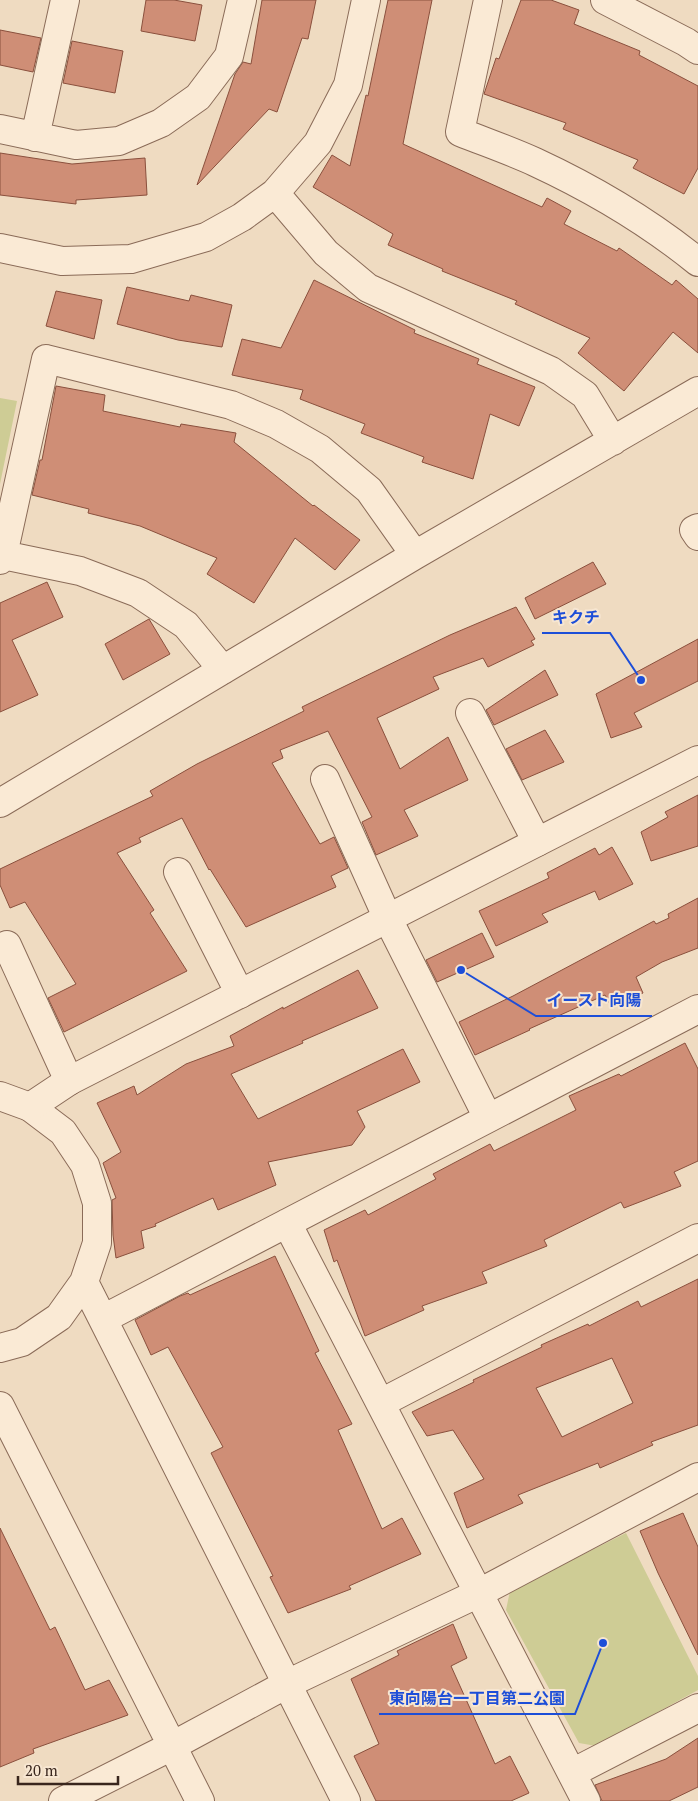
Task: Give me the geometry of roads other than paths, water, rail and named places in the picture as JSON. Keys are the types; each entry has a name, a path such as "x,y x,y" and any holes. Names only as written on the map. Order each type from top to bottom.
{"street":[{"path":"35,137 65,0"},
{"path":"0,129 76,145 119,141 161,123 198,97 229,56 242,0"},
{"path":"0,248 62,261 131,259 206,237 242,216 275,193 318,144 348,85 366,0"},
{"path":"488,0 460,132 534,162 616,206 681,248 698,262"},
{"path":"605,0 698,50"},
{"path":"275,193 326,253 368,288 550,371 584,395 613,441"},
{"path":"223,670 186,625 138,593 80,571 2,557 46,359 231,405 276,424 320,450 369,490 415,555"},
{"path":"0,803 415,555 698,391"},
{"path":"698,528 694,530 698,536"},
{"path":"470,713 537,842"},
{"path":"30,1107 70,1081 698,760"},
{"path":"325,779 388,919 488,1118"},
{"path":"178,872 240,994"},
{"path":"7,945 70,1081"},
{"path":"103,1319 698,1009"},
{"path":"0,1096 30,1107 62,1132 85,1165 97,1203 97,1243 84,1282 59,1317 22,1342 0,1348"},
{"path":"287,1223 586,1801"},
{"path":"381,1403 698,1238"},
{"path":"84,1282 346,1801"},
{"path":"0,1406 200,1801"},
{"path":"63,1801 172,1746 287,1684 479,1592 698,1477"},
{"path":"572,1773 698,1708"}],"place":[{"name":"キクチ","path":"641,680"},
{"name":"イースト向陽","path":"461,970"},
{"name":"東向陽台一丁目第二公園","path":"603,1643"}]}
